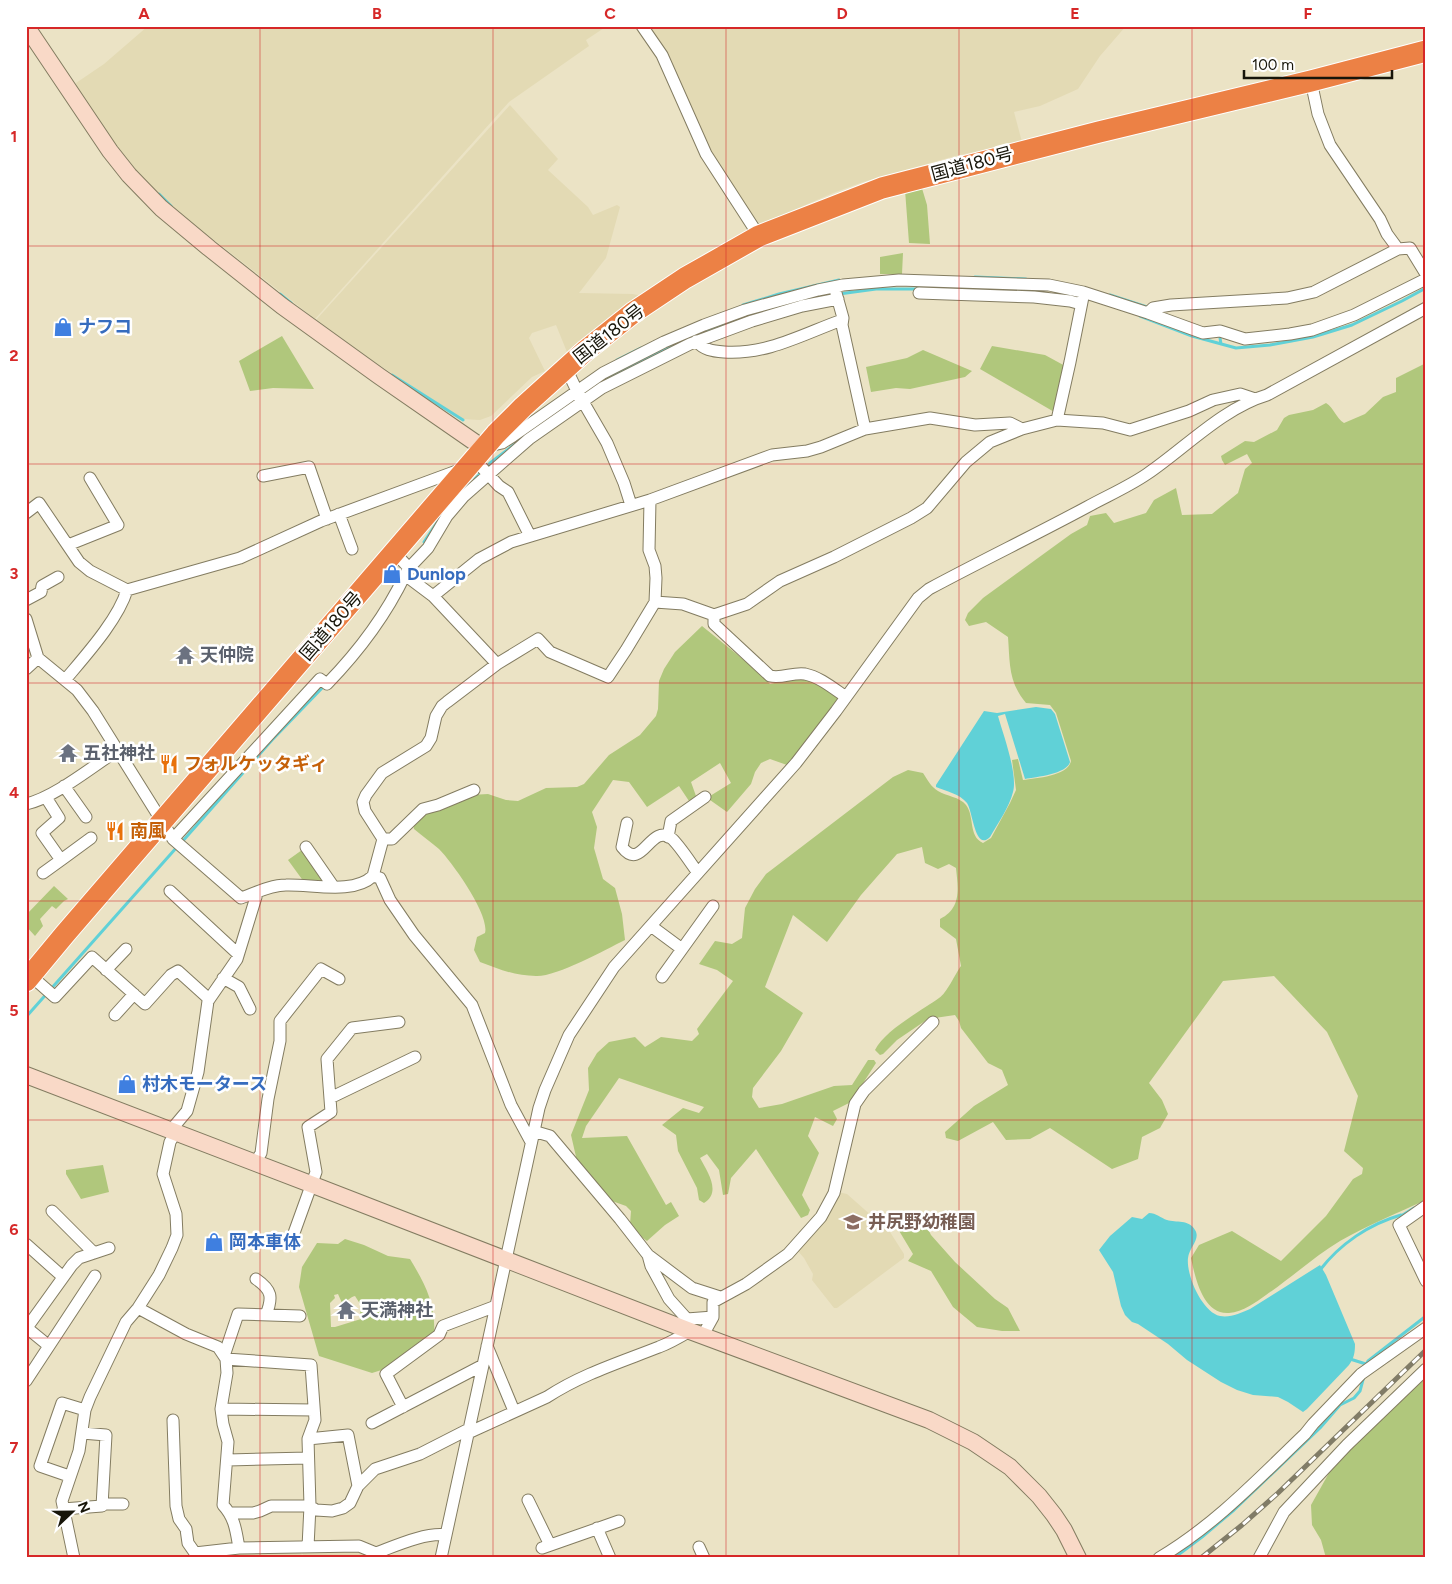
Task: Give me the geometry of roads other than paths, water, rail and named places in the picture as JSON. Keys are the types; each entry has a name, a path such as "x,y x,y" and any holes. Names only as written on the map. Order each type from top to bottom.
{"highway":[{"name":"国道180号","path":"37,984 161,822 394,552 480,464 523,407 577,390 603,336 634,312 685,278 759,236 882,188 1426,51"}],"street":[{"path":"26,26 110,151 129,175 161,208 208,248 289,311 379,376 480,464 499,486 508,492 530,536"},
{"path":"642,26 662,55 706,154 759,236"},
{"path":"1312,81 1318,114 1330,145 1398,249"},
{"path":"1150,311 1171,305 1287,298 1314,292 1398,249 1410,248 1426,274"},
{"path":"26,513 39,502 80,562 90,571 127,590 240,558 339,514 480,464 529,439 577,390 622,363 704,325 789,296 836,293 900,280 1049,285 1082,298 1150,311 1203,333 1220,331 1245,339 1312,330 1354,315 1426,279"},
{"path":"919,292 1034,297 1070,301 1082,298"},
{"path":"577,390 614,381 696,341 836,293"},
{"path":"836,293 865,429"},
{"path":"1057,420 1082,298"},
{"path":"441,1558 532,1136 545,1090 569,1035 614,967 796,763 911,608 928,589 1017,545 1147,474 1174,452 1235,409 1267,395 1426,308"},
{"path":"696,341 701,347 711,351 733,353 758,350 796,339 842,320"},
{"path":"577,390 607,443 631,505"},
{"path":"655,602 684,604 714,615 747,604 780,581 834,557 927,508 966,462 990,442 1022,429 1057,420 1103,423 1130,430 1163,420 1213,400 1240,394 1256,399"},
{"path":"433,596 479,559 511,542 650,500 772,455 821,447 865,429 930,418 975,425 1010,423 1022,429"},
{"path":"173,839 320,679 327,684 345,666 382,617 407,572 428,548 447,516 464,496 480,464"},
{"path":"263,476 309,466 327,519"},
{"path":"68,545 118,525 90,478"},
{"path":"26,619 38,658 77,690 118,750 173,839 241,898 284,885 353,886 373,876 384,839 363,806 366,794 389,768 426,746 431,738 436,716 442,706 497,664 538,639 550,652 608,677 655,602 655,566 650,550 648,524 650,500"},
{"path":"339,514 352,549"},
{"path":"394,552 407,572 433,596 497,664"},
{"path":"26,600 41,592 42,586 58,577"},
{"path":"65,680 106,627 122,603 127,590"},
{"path":"714,615 714,624 770,676 777,678 804,674 816,678 846,697"},
{"path":"26,669 38,658"},
{"path":"26,804 48,796 118,750"},
{"path":"64,786 86,817"},
{"path":"384,839 392,839 423,809 474,790"},
{"path":"48,796 47,799 59,818 42,833 61,860"},
{"path":"668,837 672,821 705,797"},
{"path":"627,823 622,847 626,851 632,854 639,854 657,836 663,835 672,839 698,873"},
{"path":"43,873 92,838"},
{"path":"306,847 333,886"},
{"path":"373,876 380,878 390,900 414,935 472,1005 512,1105 532,1136"},
{"path":"170,891 238,954"},
{"path":"74,1558 62,1501 79,1450 85,1410 126,1322 138,1308 159,1275 177,1235 176,1214 163,1174 170,1142 173,1131 187,1111 198,1072 209,999 237,959 256,893"},
{"path":"662,977 713,906"},
{"path":"650,926 682,949"},
{"path":"106,970 126,949"},
{"path":"37,984 56,998 92,957 145,1004 171,975 178,971 209,999"},
{"path":"255,1162 261,1153 268,1099 280,1041 280,1021 321,969 339,979"},
{"path":"223,978 239,987 250,1009"},
{"path":"115,1015 134,994"},
{"path":"294,1233 316,1172 308,1127 331,1112 327,1059 352,1028 399,1022"},
{"path":"230,1513 260,1512 271,1506 310,1506 316,1510 332,1511 343,1508 350,1502 358,1486 375,1469 420,1454 547,1397 559,1389 608,1366 696,1333 713,1317 713,1302 720,1297 734,1292 788,1254 820,1217 834,1193 855,1104 864,1091 933,1022"},
{"path":"330,1098 415,1057"},
{"path":"26,1075 696,1333 929,1420 973,1442 1010,1467 1039,1496 1064,1530 1078,1558"},
{"path":"532,1136 550,1136 620,1218 648,1255 692,1288 720,1297"},
{"path":"1426,1206 1399,1225 1426,1281"},
{"path":"52,1211 94,1254"},
{"path":"26,1244 63,1277"},
{"path":"49,1346 27,1328 63,1277 79,1258 109,1248"},
{"path":"648,1255 651,1266 669,1299 687,1319 713,1317"},
{"path":"26,1381 94,1276"},
{"path":"256,1279 265,1285 271,1298 266,1315"},
{"path":"403,1407 386,1374 439,1335 443,1326 496,1306"},
{"path":"138,1308 186,1334 218,1347 225,1358"},
{"path":"239,1548 234,1522 230,1513 223,1505 228,1460 228,1442 222,1424 221,1409 227,1373 225,1358 238,1314 300,1316"},
{"path":"1159,1558 1184,1543 1226,1509 1305,1434 1365,1371 1426,1328"},
{"path":"487,1346 514,1411"},
{"path":"225,1358 311,1365 315,1420 308,1439 310,1506 308,1546"},
{"path":"372,1423 483,1365"},
{"path":"1260,1558 1284,1512 1347,1445 1426,1369"},
{"path":"69,1476 40,1466 62,1403 85,1410"},
{"path":"221,1409 314,1410"},
{"path":"173,1420 176,1506 179,1519 186,1529 188,1543 195,1556 239,1548 308,1546 359,1546 376,1552 414,1539 441,1534 446,1535"},
{"path":"82,1433 106,1435 102,1504"},
{"path":"308,1439 348,1435 358,1486"},
{"path":"228,1460 308,1458"},
{"path":"528,1500 546,1546 619,1521"},
{"path":"63,1509 102,1506 102,1504 123,1504"},
{"path":"597,1528 610,1558"},
{"path":"698,1547 704,1558"}],"water":[{"path":"1036,707 1051,709 1055,714 1070,762 1068,766 1057,772 1025,779 1005,714 998,716 1012,765 1013,792 1006,810 990,837 985,840 981,839 975,829 967,803 961,797 936,787 936,785 984,711 997,713"},
{"path":"1149,1213 1167,1220 1189,1224 1195,1230 1197,1237 1188,1258 1192,1283 1207,1308 1220,1316 1232,1316 1250,1309 1320,1265 1355,1344 1355,1350 1349,1365 1307,1409 1303,1412 1278,1397 1253,1395 1221,1382 1187,1360 1168,1344 1132,1322 1125,1315 1113,1272 1099,1250 1110,1236 1132,1217 1142,1219"}],"waterway":[{"path":"159,194 171,206"},
{"path":"975,277 1026,279"},
{"path":"743,305 779,294 839,280"},
{"path":"1140,316 1192,336 1236,348 1270,345 1313,337 1352,325 1426,288"},
{"path":"839,294 876,289 920,289"},
{"path":"280,294 291,303"},
{"path":"805,300 833,294"},
{"path":"1110,295 1150,308"},
{"path":"606,380 671,347 739,320 791,303"},
{"path":"1220,338 1221,344"},
{"path":"617,360 641,348"},
{"path":"392,375 463,420"},
{"path":"522,422 531,417"},
{"path":"475,479 490,463 523,438"},
{"path":"424,542 438,521"},
{"path":"181,843 272,740 324,686"},
{"path":"26,1017 177,847"},
{"path":"1401,1216 1414,1208"},
{"path":"1320,1270 1356,1236 1378,1224 1401,1215"},
{"path":"1366,1365 1368,1361 1426,1316"},
{"path":"1350,1359 1366,1364"},
{"path":"1174,1558 1234,1510 1320,1428 1340,1405 1354,1398 1360,1391 1364,1376"}],"railway":[{"path":"1201,1558 1278,1493 1426,1350"}],"place":[{"name":"ナフコ","path":"63,327"},
{"name":"Dunlop","path":"392,574"},
{"name":"天仲院","path":"185,655"},
{"name":"五社神社","path":"68,753"},
{"name":"フォルケッタギィ","path":"169,764"},
{"name":"南風","path":"115,831"},
{"name":"村木モータース","path":"127,1084"},
{"name":"井尻野幼稚園","path":"853,1222"},
{"name":"岡本車体","path":"214,1242"},
{"name":"天満神社","path":"346,1310"}]}
